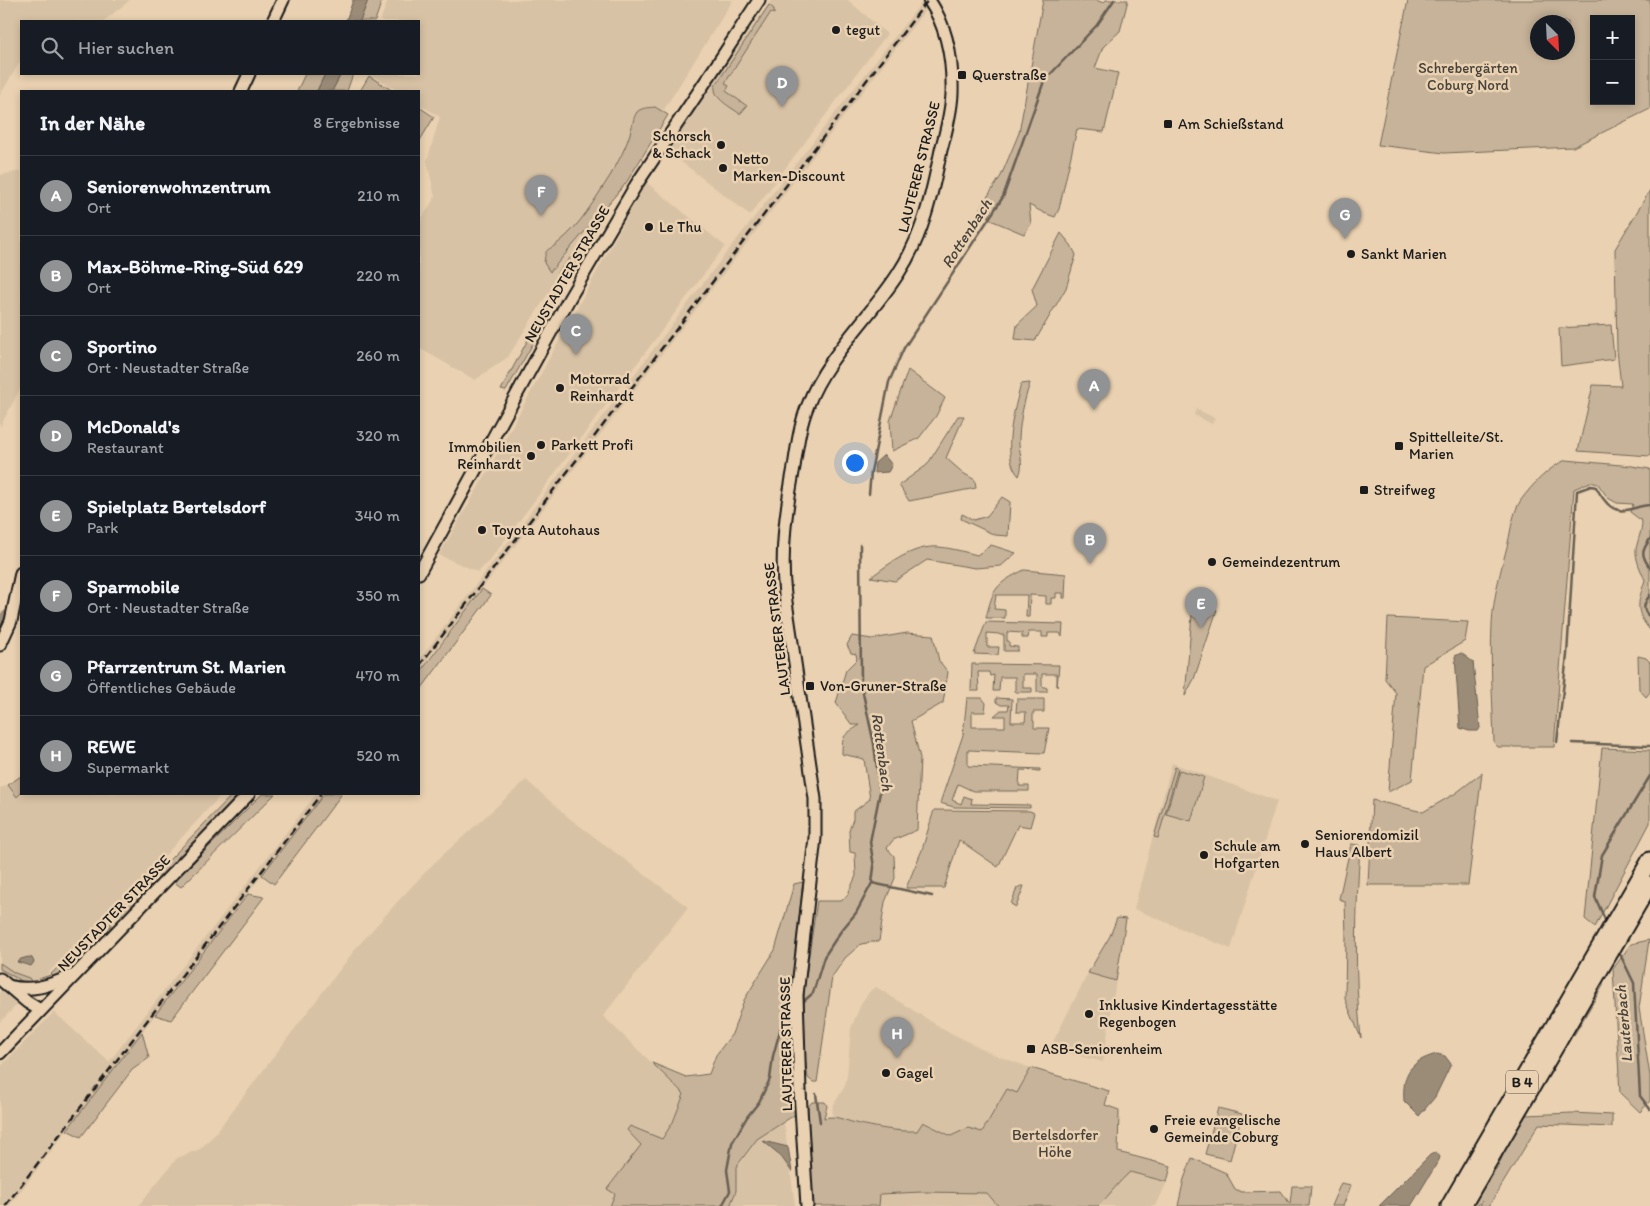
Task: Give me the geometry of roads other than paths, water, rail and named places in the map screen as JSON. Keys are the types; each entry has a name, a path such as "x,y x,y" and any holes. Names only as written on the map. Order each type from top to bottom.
{"highway":[{"name":"B 4","path":"1449,1206 1624,917 1650,860"},
{"name":"B 4","path":"1624,917 1650,884"},
{"name":"B 4","path":"1463,1206 1597,963"}],"street":[{"path":"273,20 283,0"},
{"name":"NEUSTADTER STRASSE","path":"420,571 565,307 636,185 722,58 758,0"},
{"name":"LAUTERER STRASSE","path":"807,1206 797,995 815,838 816,799 784,588 784,532 796,455 808,404 821,378 840,350 898,275 920,234 926,214 946,132 952,94 951,67 946,39 929,0"},
{"path":"241,90 249,75"},
{"path":"2,640 14,608 20,578"},
{"name":"NEUSTADTER STRASSE","path":"0,1053 248,795"},
{"path":"4,982 21,989 42,987 77,973"},
{"path":"4,982 27,1002 40,1010"}],"waterway":[{"name":"Rottenbach","path":"869,494 871,472 889,382 904,348 1003,197 1044,81 1097,25 1114,0"},
{"path":"1557,742 1567,655 1577,491 1591,486 1596,487 1611,507 1621,510 1650,505"},
{"name":"Lauterbach","path":"1650,539 1643,554 1650,568"},
{"name":"Rottenbach","path":"804,1001 813,993 824,957 841,931 856,913 872,883 874,867 870,842 880,792 874,744 861,684 860,545"},
{"name":"Lauterbach","path":"1650,595 1644,606 1645,612 1650,617"},
{"path":"0,622 20,610"},
{"path":"1572,743 1650,746"},
{"name":"Lauterbach","path":"1607,924 1595,897 1602,855 1650,776"},
{"path":"872,883 932,896"},
{"name":"Lauterbach","path":"1618,950 1634,983 1640,1096 1650,1109"},
{"name":"Rottenbach","path":"722,1206 730,1191 727,1170 732,1143 747,1117 759,1102 770,1079 773,1056 786,1009 791,1007"},
{"name":"Rottenbach","path":"816,1094 820,1122"}],"railway":[{"path":"420,665 928,0"},
{"path":"5,1206 320,795"}],"place":[{"name":"tegut","path":"836,30"},
{"name":"Querstraße","path":"962,75"},
{"name":"McDonald's","path":"782,107"},
{"name":"Am Schießstand","path":"1168,124"},
{"name":"Schorsch & Schack","path":"721,145"},
{"name":"Netto Marken-Discount","path":"723,168"},
{"name":"Sparmobile","path":"541,216"},
{"name":"Le Thu","path":"649,227"},
{"name":"Pfarrzentrum St. Marien","path":"1345,239"},
{"name":"Sankt Marien","path":"1351,254"},
{"name":"Sportino","path":"576,355"},
{"name":"Motorrad Reinhardt","path":"560,388"},
{"name":"Seniorenwohnzentrum","path":"1094,410"},
{"name":"Parkett Profi","path":"541,445"},
{"name":"Spittelleite/St. Marien","path":"1399,446"},
{"name":"Immobilien Reinhardt","path":"531,456"},
{"name":"Streifweg","path":"1364,490"},
{"name":"Toyota Autohaus","path":"482,530"},
{"name":"Gemeindezentrum","path":"1212,562"},
{"name":"Max-Böhme-Ring-Süd 629","path":"1090,564"},
{"name":"Spielplatz Bertelsdorf","path":"1201,628"},
{"name":"Von-Gruner-Straße","path":"810,686"},
{"name":"Seniorendomizil Haus Albert","path":"1305,844"},
{"name":"Schule am Hofgarten","path":"1204,855"},
{"name":"Inklusive Kindertagesstätte Regenbogen","path":"1089,1014"},
{"name":"ASB-Seniorenheim","path":"1031,1049"},
{"name":"REWE","path":"897,1058"},
{"name":"Gagel","path":"886,1073"},
{"name":"Freie evangelische Gemeinde Coburg","path":"1154,1129"}],"park label":[{"name":"Schrebergärten Coburg Nord","path":"1468,76"},
{"name":"Bertelsdorfer Höhe","path":"1055,1144"}]}
